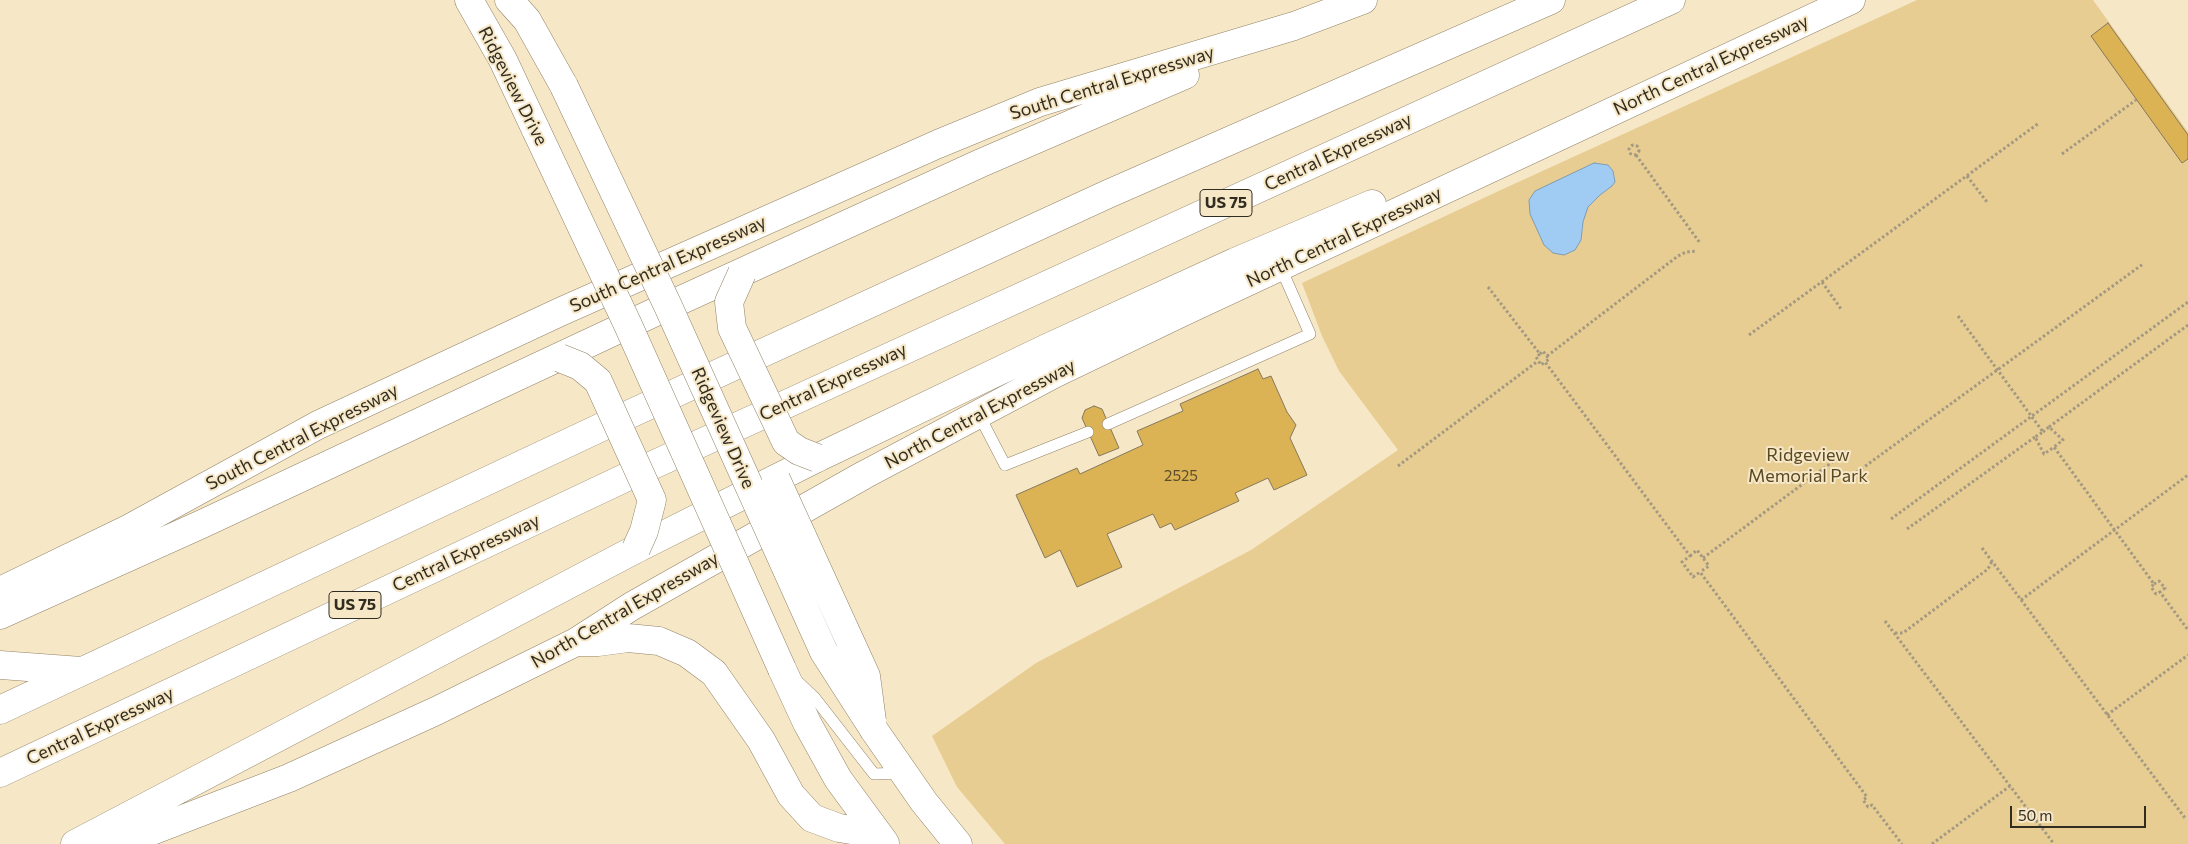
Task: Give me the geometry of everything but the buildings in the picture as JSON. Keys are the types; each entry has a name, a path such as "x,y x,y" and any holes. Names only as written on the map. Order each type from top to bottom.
{"main road":[{"name":"Ridgeview Drive","path":"469,0 503,60 628,326 807,723 838,779 881,839"},
{"name":"Ridgeview Drive","path":"509,0 526,20 564,86 668,306 824,652 903,774 958,844"},
{"name":"South Central Expressway","path":"0,591 130,528 318,425 569,308 938,144 1040,102 1294,26 1363,0"},
{"path":"1496,24 1518,0"},
{"path":"0,710 606,425 1099,198 1551,0"},
{"name":"Central Expressway","path":"0,773 79,738 640,470 1671,0"},
{"name":"North Central Expressway","path":"118,844 289,778 436,711 576,642 632,606 847,484 1054,374 1561,134 1851,0"},
{"path":"0,615 202,524 668,306 982,163 1294,26"},
{"path":"75,844 636,548 817,458 1048,348 1235,262 1478,158 1561,134"},
{"path":"742,273 729,302 732,328 786,442 799,451 817,458"},
{"path":"560,358 580,366 598,381 652,500 644,531 636,548"},
{"path":"776,480 866,676 874,730"},
{"path":"576,642 598,642 628,638 659,640 687,653 714,673 761,740 791,795 812,818 839,828 881,839"},
{"path":"0,665 82,671"},
{"path":"0,778 79,738"}],"lane":[{"path":"1108,424 1310,334 1280,266"},
{"path":"978,415 1005,465 1088,432"},
{"path":"782,669 814,697 874,774 903,774"}],"path":[{"path":"2062,154 2136,100"},
{"path":"1749,335 2039,122"},
{"path":"1636,155 1700,243"},
{"path":"1967,176 1987,202"},
{"path":"1547,356 1678,256 1686,252 1697,251"},
{"path":"1853,475 2142,264"},
{"path":"1822,282 1842,308"},
{"path":"1488,286 1540,354"},
{"path":"1891,519 2188,302"},
{"path":"1958,316 2042,432"},
{"path":"1907,529 2188,325"},
{"path":"1543,352 1549,359 1541,365 1536,357 1540,354 1543,352"},
{"path":"1398,466 1538,361"},
{"path":"1545,362 1690,556"},
{"path":"2035,437 2044,454 2063,440 2049,427"},
{"path":"2054,447 2154,584 2159,581 2165,588 2160,592 2188,630"},
{"path":"1703,558 1839,457"},
{"path":"2021,600 2188,475"},
{"path":"1982,548 2185,818"},
{"path":"1697,550 1709,566 1693,577 1682,562 1690,556 1697,550"},
{"path":"1894,632 1903,633 1988,569 1992,560"},
{"path":"1700,572 1867,797 1863,800 1868,807 1872,805 1902,844"},
{"path":"1885,621 2054,844"},
{"path":"2107,715 2188,655"},
{"path":"1932,844 2010,786"}],"green space":[{"name":"Ridgeview Memorial Park","path":"1917,0 2093,0 2188,132 2188,844 1005,844 957,787 932,736 1036,663 1251,550 1398,450 1339,371 1322,336 1302,283"}],"water":[{"path":"1594,163 1608,165 1613,171 1615,182 1588,207 1583,222 1581,240 1575,250 1564,255 1553,253 1544,245 1530,214 1529,200 1535,191"}]}
